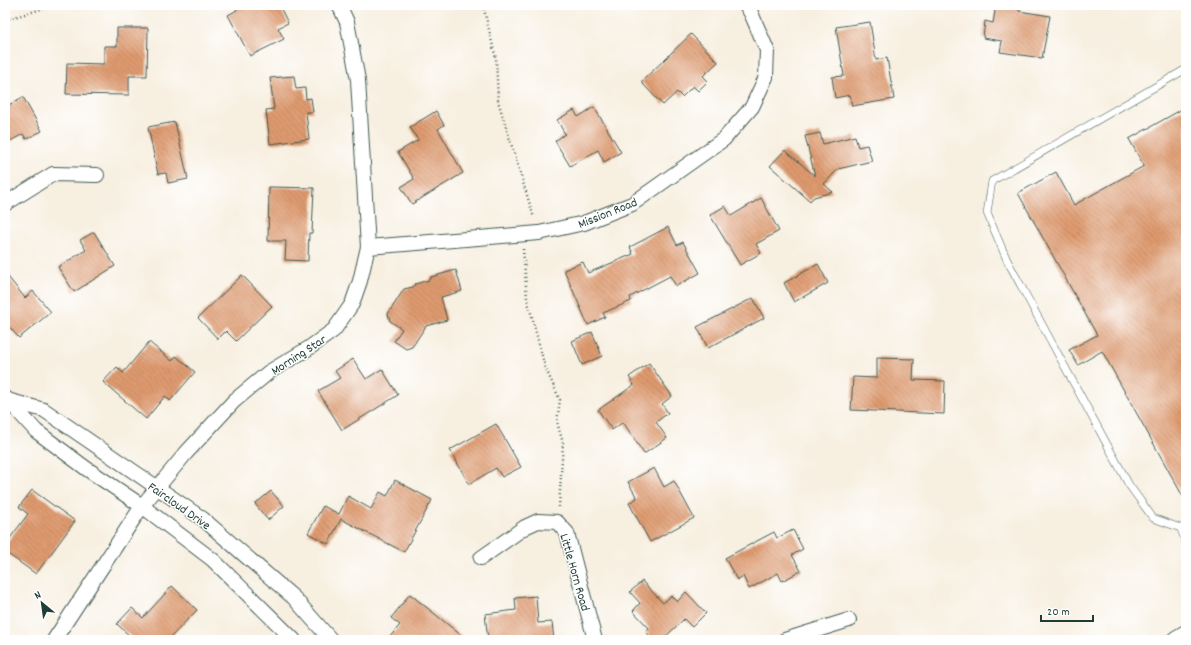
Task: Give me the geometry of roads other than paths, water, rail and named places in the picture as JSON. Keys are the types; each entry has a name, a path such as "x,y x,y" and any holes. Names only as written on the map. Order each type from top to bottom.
{"street":[{"name":"Morning Star","path":"54,640 142,506 186,453 234,401 269,372 309,348 334,330 352,304 360,280 368,247 358,80 347,22 339,5"},
{"name":"Mission Road","path":"368,247 539,233 584,223 632,204 724,139 752,107 766,77 767,50 746,5"},
{"path":"5,204 53,174 97,176"},
{"name":"Faircloud Drive","path":"6,399 44,410 203,519 294,598 331,640"},
{"name":"Faircloud Drive","path":"6,399 36,431 87,469 142,506 213,560 294,640"},
{"name":"Little Horn Road","path":"481,558 525,527 538,520 557,522 567,533 595,640"},
{"path":"785,640 849,620"},
{"path":"1176,640 1186,634"}],"lane":[{"path":"1186,69 992,181 987,212 1007,260 1129,485 1153,518 1184,530 1186,543"}]}
